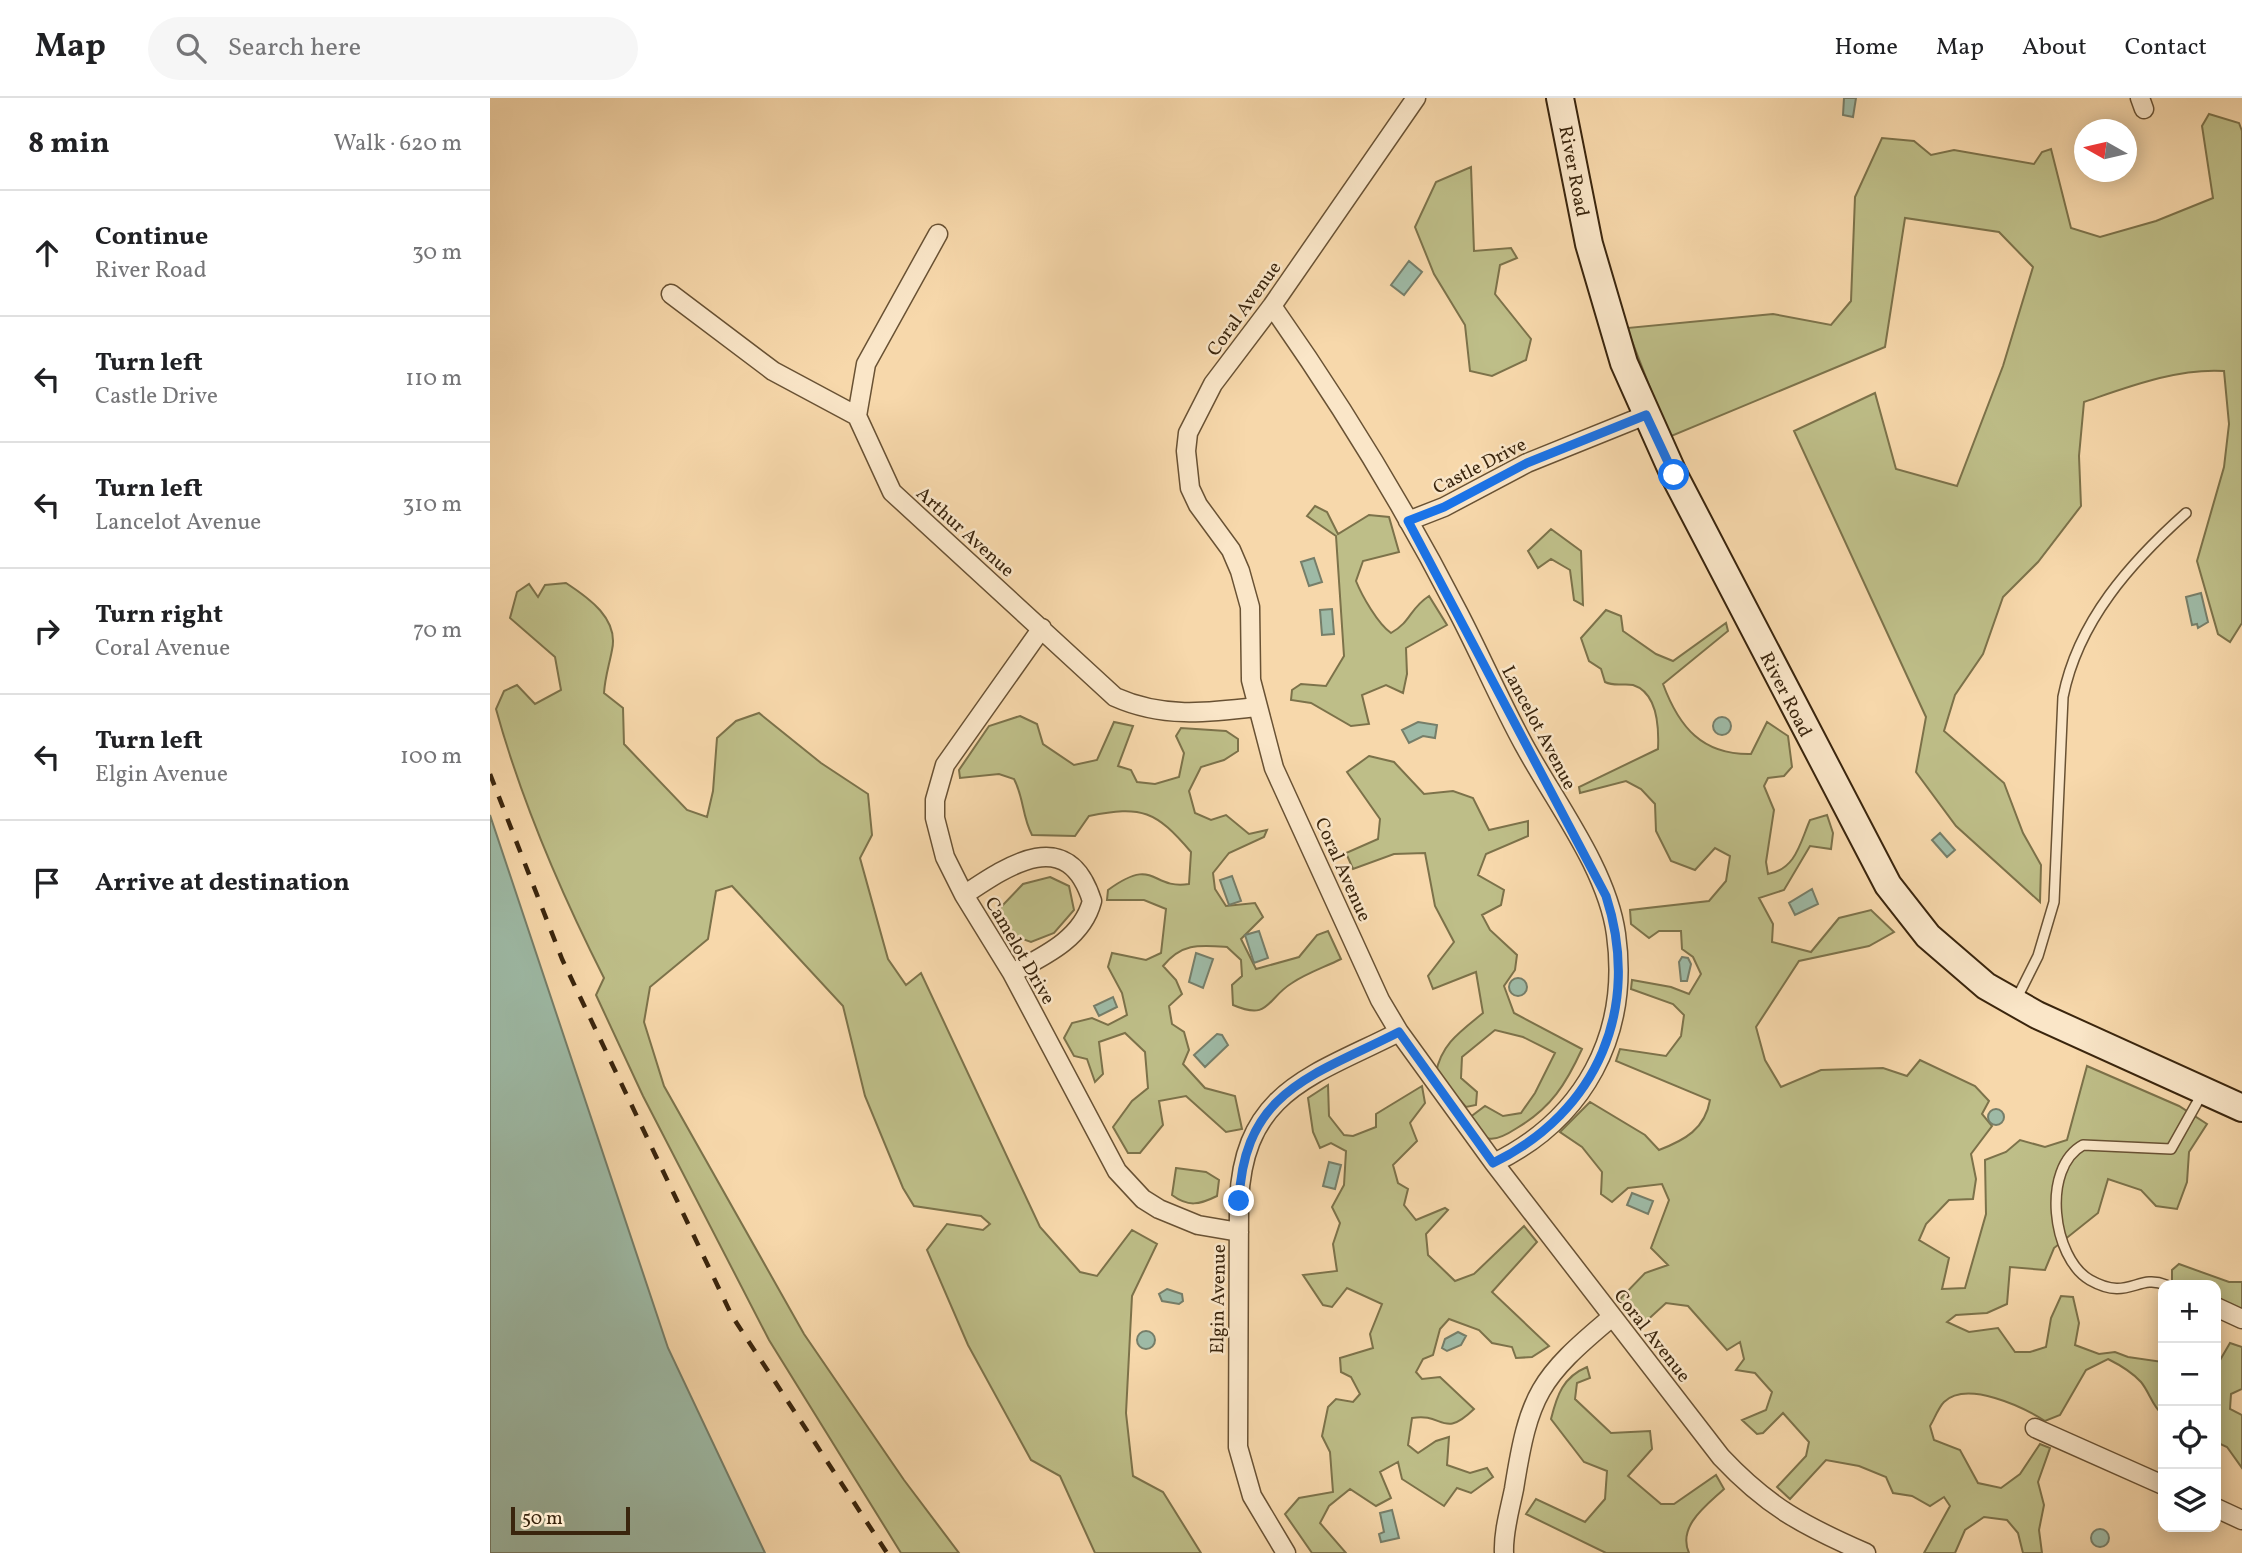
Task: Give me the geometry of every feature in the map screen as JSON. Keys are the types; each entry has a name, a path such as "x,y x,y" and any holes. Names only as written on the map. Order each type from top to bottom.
{"street":[{"name":"Coral Avenue","path":"1416,98 1201,405 1188,433 1186,451 1190,488 1198,505 1231,550 1250,607 1251,680 1274,768 1362,962 1399,1032 1493,1163 1746,1484 1790,1517 1866,1553"},
{"name":"River Road","path":"1560,98 1602,296 1624,363 1646,415 1888,885 1928,936 1966,971 2014,1003 2242,1108"},
{"path":"671,294 773,371 857,416 866,364 937,234"},
{"name":"Lancelot Avenue","path":"1272,306 1339,404 1459,613 1525,747 1590,862 1606,896 1616,932 1616,988 1611,1024 1593,1076 1558,1118 1516,1152 1493,1163"},
{"name":"Castle Drive","path":"1408,521 1444,507 1527,463 1646,415"},
{"name":"Arthur Avenue","path":"857,416 892,492 1115,697 1142,709 1175,714 1256,707"},
{"name":"Camelot Drive","path":"1042,628 965,736 939,782 935,809 939,837 964,895 1012,973 1106,1155 1143,1199 1177,1219 1239,1232"},
{"path":"964,895 992,876 1034,857 1057,857 1074,866 1086,884 1092,901 1078,929 1044,956 1012,973"},
{"name":"Elgin Avenue","path":"1286,1553 1252,1496 1238,1447 1242,1166 1254,1130 1265,1112 1293,1087 1399,1032"},
{"path":"2221,1309 2242,1319"},
{"path":"1504,1553 1521,1440 1532,1404 1551,1372 1612,1317"},
{"path":"2035,1428 2158,1483"},
{"path":"2221,1510 2242,1520"}],"lane":[{"path":"2014,1003 2038,956 2054,902 2063,697 2067,677 2113,587 2144,550 2186,513"},
{"path":"2158,1283 2149,1280 2121,1291 2098,1284 2079,1271 2066,1247 2060,1227 2055,1201 2056,1185 2072,1151 2083,1145 2171,1149 2203,1091"}],"green space":[{"path":"2209,114 2239,123 2242,131 2242,623 2230,642 2218,634 2197,561 2224,467 2229,424 2224,371 2188,372 2135,385 2084,402 2079,456 2081,506 2038,562 2003,597 1983,654 1955,695 1944,731 2004,783 2023,833 2041,865 2040,902 1956,826 1916,772 1926,717 1794,431 1875,393 1896,469 1957,486 2003,366 2033,267 1999,232 1905,218 1885,347 1669,437 1627,328 1773,314 1831,325 1851,301 1855,197 1882,138 1914,141 1931,155 1954,150 2034,164 2042,152 2051,149 2071,228 2100,237 2156,221 2213,198 2202,126"},
{"path":"1471,167 1474,251 1511,248 1517,258 1500,265 1495,294 1531,339 1526,360 1492,376 1470,371 1465,325 1434,274 1415,227 1436,182"},
{"path":"1315,506 1327,512 1338,534 1369,515 1389,517 1399,552 1363,561 1356,581 1371,609 1386,629 1391,633 1398,628 1429,596 1447,625 1406,648 1407,674 1403,693 1386,685 1362,695 1369,724 1351,726 1311,703 1291,700 1292,690 1301,684 1326,686 1344,656 1336,536 1307,516"},
{"path":"1551,529 1581,551 1583,605 1574,600 1570,570 1551,559 1538,568 1528,551"},
{"path":"566,583 600,610 611,629 612,650 604,693 623,708 624,744 687,810 707,817 713,791 717,738 736,721 759,713 821,763 868,794 872,835 860,858 888,959 906,985 921,973 1040,1227 1080,1272 1097,1276 1132,1230 1157,1244 1132,1296 1126,1413 1133,1476 1163,1492 1201,1553 1095,1553 1060,1476 1031,1460 968,1345 927,1250 947,1224 983,1230 990,1224 981,1216 914,1206 903,1188 865,1096 843,1006 732,886 716,891 708,939 650,987 644,1022 664,1086 804,1334 904,1480 959,1553 901,1553 769,1340 643,1096 596,995 604,978 557,879 506,744 496,709 504,691 517,685 535,704 561,690 555,657 510,618 517,592 529,584 538,597 545,585"},
{"path":"1606,610 1621,616 1623,631 1656,654 1673,661 1726,623 1728,631 1663,684 1669,699 1695,736 1719,750 1751,754 1767,722 1788,736 1792,767 1784,776 1768,778 1764,786 1774,810 1766,862 1768,874 1785,867 1791,861 1810,820 1827,815 1833,833 1831,849 1810,846 1784,890 1759,898 1773,924 1772,942 1811,952 1839,918 1871,910 1894,932 1869,946 1799,961 1756,1027 1765,1060 1781,1087 1821,1070 1883,1068 1907,1076 1920,1060 1975,1086 1989,1101 1982,1114 1992,1126 1971,1154 1976,1179 1973,1199 1949,1200 1926,1224 1919,1240 1949,1258 1942,1289 1965,1288 1986,1214 1985,1160 2006,1152 2020,1140 2045,1147 2067,1140 2087,1066 2179,1106 2207,1124 2189,1152 2187,1182 2177,1209 2156,1206 2141,1190 2108,1179 2098,1213 2054,1248 2045,1270 2010,1267 2007,1304 1987,1313 1956,1315 1947,1322 1969,1332 1998,1328 2015,1352 2030,1352 2046,1347 2051,1318 2061,1296 2073,1297 2079,1323 2075,1345 2099,1354 2115,1352 2128,1357 2158,1361 2158,1410 2137,1378 2108,1359 2086,1370 2060,1415 2045,1421 2009,1403 1980,1395 1954,1396 1940,1407 1930,1426 1934,1440 1960,1450 1978,1483 2001,1488 2020,1474 2040,1444 2050,1448 2038,1482 2044,1505 2039,1530 2042,1553 2023,1553 2018,1533 2007,1520 1984,1517 1965,1530 1955,1553 1924,1553 1950,1506 1944,1497 1930,1506 1912,1496 1893,1493 1886,1477 1859,1466 1826,1460 1790,1499 1777,1487 1806,1456 1809,1442 1783,1413 1763,1433 1757,1434 1742,1420 1766,1410 1772,1392 1755,1373 1736,1370 1744,1359 1740,1342 1727,1350 1688,1306 1666,1303 1642,1325 1620,1299 1645,1273 1668,1265 1651,1248 1669,1200 1662,1184 1628,1188 1612,1202 1601,1194 1602,1172 1582,1147 1560,1132 1590,1102 1645,1135 1659,1150 1685,1137 1704,1119 1710,1100 1616,1061 1620,1049 1666,1056 1681,1036 1684,1015 1673,1004 1631,989 1632,980 1671,987 1689,994 1701,974 1693,957 1682,949 1681,931 1659,931 1649,938 1631,924 1630,910 1709,901 1726,881 1730,856 1715,848 1695,870 1671,861 1656,831 1655,804 1641,789 1626,781 1580,793 1579,787 1658,749 1657,722 1648,695 1633,685 1605,682 1601,669 1589,661 1581,638"},
{"path":"1020,716 1037,724 1043,744 1074,765 1097,760 1114,722 1133,726 1118,766 1131,770 1137,782 1155,784 1179,777 1184,753 1176,736 1181,728 1226,731 1238,739 1238,751 1224,760 1201,767 1189,791 1195,813 1211,820 1226,815 1249,834 1267,830 1264,837 1229,853 1213,873 1215,889 1226,906 1255,903 1263,917 1241,939 1256,969 1299,957 1317,935 1328,931 1341,959 1298,979 1267,1006 1254,1011 1233,1005 1232,985 1242,976 1241,960 1227,947 1184,949 1163,966 1176,980 1182,994 1169,1006 1172,1024 1184,1032 1189,1050 1183,1064 1205,1088 1235,1096 1242,1129 1226,1132 1186,1096 1159,1101 1163,1125 1140,1153 1128,1153 1113,1127 1132,1101 1148,1088 1145,1052 1125,1033 1099,1042 1103,1074 1095,1082 1087,1059 1074,1056 1064,1038 1072,1023 1092,1018 1108,1025 1127,1015 1122,993 1108,967 1112,953 1146,960 1161,953 1166,909 1144,900 1107,900 1108,890 1135,875 1144,874 1176,885 1189,884 1191,852 1157,820 1147,814 1135,812 1122,811 1089,816 1075,836 1032,835 1014,779 999,774 960,778 959,770 989,726"},
{"path":"1369,756 1394,762 1424,794 1453,791 1473,798 1489,830 1528,821 1528,836 1486,854 1478,875 1504,890 1501,905 1482,915 1490,930 1517,955 1515,970 1504,986 1514,1013 1582,1049 1570,1073 1548,1103 1529,1120 1502,1137 1484,1137 1469,1118 1485,1106 1503,1116 1521,1113 1535,1093 1555,1053 1523,1037 1495,1030 1462,1057 1461,1078 1477,1092 1476,1105 1466,1107 1436,1073 1447,1046 1483,1013 1476,972 1433,989 1428,976 1454,942 1435,906 1425,853 1394,854 1353,869 1346,853 1378,839 1380,819 1347,772"},
{"path":"1050,877 1069,886 1074,910 1054,933 1031,942 1005,933 1000,908 1023,884"},
{"path":"1328,1085 1329,1116 1344,1135 1353,1136 1376,1127 1376,1114 1422,1086 1425,1103 1410,1123 1417,1141 1393,1165 1398,1183 1408,1189 1404,1205 1416,1220 1445,1208 1448,1210 1426,1234 1428,1255 1455,1281 1474,1274 1524,1226 1537,1242 1492,1292 1549,1346 1532,1357 1516,1358 1512,1347 1492,1343 1479,1330 1449,1319 1440,1329 1433,1355 1423,1359 1416,1372 1422,1379 1440,1377 1474,1409 1455,1423 1449,1424 1431,1418 1412,1418 1408,1445 1418,1453 1436,1441 1449,1437 1447,1465 1470,1473 1487,1468 1493,1477 1471,1493 1457,1488 1444,1506 1402,1479 1398,1462 1380,1472 1391,1498 1376,1506 1350,1489 1329,1506 1320,1523 1346,1553 1312,1553 1285,1514 1299,1498 1333,1492 1330,1452 1322,1436 1328,1407 1336,1399 1353,1402 1360,1394 1351,1377 1341,1372 1340,1358 1373,1348 1370,1334 1382,1304 1347,1288 1332,1307 1323,1305 1303,1275 1337,1271 1333,1244 1340,1223 1332,1207 1344,1185 1346,1151 1331,1143 1320,1148 1313,1132 1308,1098"},
{"path":"1176,1168 1206,1172 1219,1180 1217,1196 1194,1203 1172,1195"},
{"path":"2179,1264 2229,1282 2242,1282 2242,1312 2221,1302 2221,1280 2172,1280 2172,1270"},
{"path":"2230,1343 2242,1347 2242,1389 2231,1394 2230,1409 2242,1415 2242,1468 2227,1447 2221,1444 2221,1358"},
{"path":"1587,1367 1590,1378 1577,1383 1575,1399 1611,1433 1650,1431 1652,1449 1628,1476 1661,1504 1674,1504 1716,1475 1724,1489 1702,1509 1690,1525 1686,1543 1689,1553 1606,1553 1526,1514 1536,1499 1585,1522 1605,1499 1607,1471 1584,1462 1551,1419 1562,1388 1572,1376"}],"shaded area":[{"path":"1844,98 1856,98 1853,117 1843,115"},
{"path":"1409,261 1422,272 1404,295 1391,285"},
{"path":"1314,558 1322,582 1309,586 1301,562"},
{"path":"2201,593 2208,622 2198,628 2197,624 2192,625 2186,597"},
{"path":"1332,609 1334,634 1322,635 1320,610"},
{"path":"1722,717 1728,720 1731,726 1728,732 1722,735 1716,732 1713,726 1716,720"},
{"path":"1418,722 1437,725 1435,738 1423,736 1409,743 1402,730"},
{"path":"490,815 668,1348 765,1553 490,1553"},
{"path":"1940,833 1955,850 1947,857 1932,840"},
{"path":"1232,876 1241,901 1229,905 1220,880"},
{"path":"1812,889 1818,904 1795,915 1789,903"},
{"path":"1259,931 1268,958 1254,963 1245,935"},
{"path":"1196,953 1213,959 1203,988 1189,982"},
{"path":"1682,957 1688,958 1691,964 1687,981 1681,981 1679,962"},
{"path":"1518,978 1524,981 1527,987 1524,993 1518,996 1512,993 1509,987 1512,981"},
{"path":"1113,997 1117,1007 1099,1016 1094,1006"},
{"path":"1217,1034 1222,1035 1228,1045 1205,1067 1194,1055"},
{"path":"1993,1109 1999,1109 2004,1117 2002,1123 1993,1125 1988,1120 1988,1114"},
{"path":"1329,1162 1341,1165 1335,1189 1323,1186"},
{"path":"1632,1193 1653,1201 1648,1214 1627,1205"},
{"path":"1167,1289 1182,1294 1183,1301 1179,1304 1162,1301 1159,1294"},
{"path":"1142,1331 1150,1331 1155,1340 1153,1347 1142,1349 1137,1344 1137,1336"},
{"path":"1458,1332 1466,1336 1461,1345 1447,1351 1442,1348 1445,1339"},
{"path":"1392,1510 1399,1538 1381,1542 1379,1534 1384,1532 1380,1513"},
{"path":"2100,1529 2106,1532 2109,1538 2106,1544 2100,1547 2094,1544 2091,1538 2094,1532"}],"railway":[{"path":"490,774 562,959 732,1316 887,1553"}],"route":[{"path":"1239,1201 1242,1166 1254,1130 1265,1112 1293,1087 1399,1032 1493,1163 1516,1152 1558,1118 1593,1076 1601,1060 1611,1024 1616,988 1616,932 1606,896 1590,862 1525,747 1459,613 1408,521 1444,507 1527,463 1646,415 1674,475"}]}
